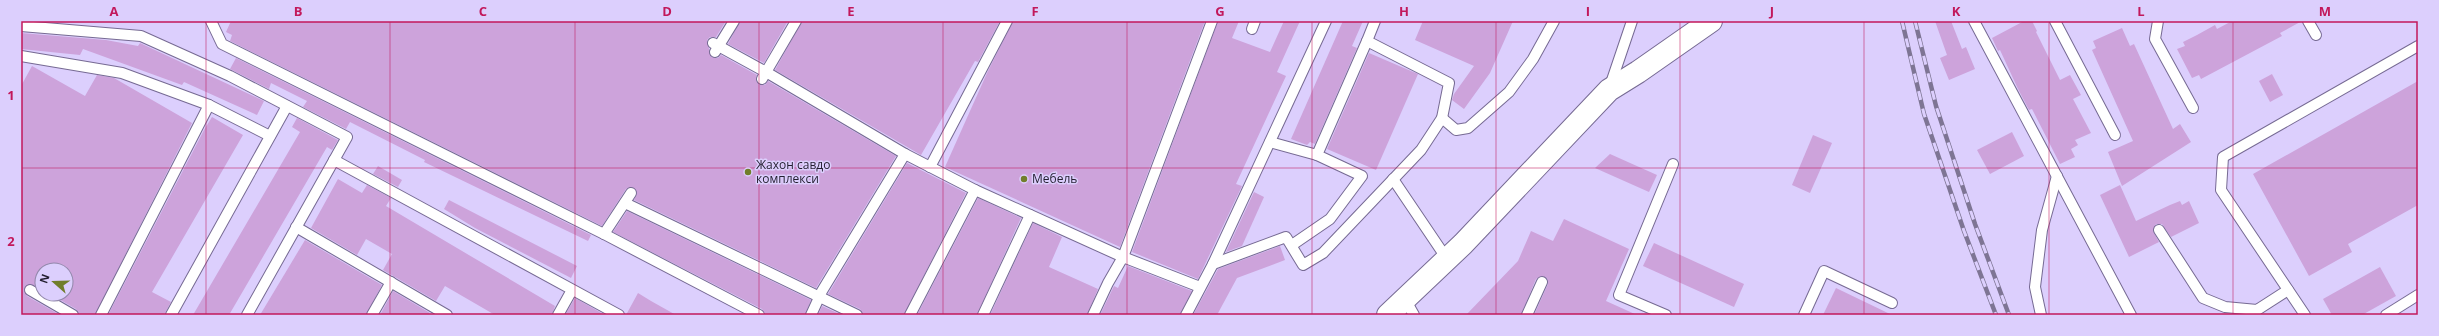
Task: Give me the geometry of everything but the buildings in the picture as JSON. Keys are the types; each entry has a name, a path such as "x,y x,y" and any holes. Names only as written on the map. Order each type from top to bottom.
{"main road":[{"path":"1388,315 1409,307 1447,259 1609,90 1638,72 1711,21"}],"lane":[{"path":"210,21 222,44 604,234 759,315"},
{"path":"734,21 716,47 764,75 905,154 975,190 1123,257 1156,275 1200,287"},
{"path":"764,75 796,21"},
{"path":"930,167 1007,21"},
{"path":"1093,315 1108,282 1123,257 1212,21"},
{"path":"1186,315 1213,264 1326,21"},
{"path":"1317,155 1375,21"},
{"path":"1442,118 1456,130 1468,128 1509,92 1533,59 1554,21"},
{"path":"1609,90 1632,21"},
{"path":"1974,21 2131,315"},
{"path":"2054,21 2115,135"},
{"path":"2158,21 2155,39 2193,108"},
{"path":"2308,21 2316,35"},
{"path":"21,26 72,25 141,36 230,76 347,138 247,315"},
{"path":"1213,264 1286,237 1292,244 1303,265 1323,253 1421,150 1442,118 1449,83 1367,41"},
{"path":"2305,315 2221,190 2223,157 2418,46"},
{"path":"21,56 122,73 209,104 270,136"},
{"path":"101,315 209,104"},
{"path":"171,315 287,106"},
{"path":"1270,142 1317,155 1362,176 1330,219 1292,244"},
{"path":"811,315 820,296 905,154"},
{"path":"334,160 619,315"},
{"path":"1666,315 1619,295 1673,164"},
{"path":"2041,315 2035,287 2042,230 2057,176"},
{"path":"1393,179 1447,259"},
{"path":"910,315 975,190"},
{"path":"604,234 631,193"},
{"path":"625,203 678,224 857,315"},
{"path":"983,315 1030,216"},
{"path":"296,227 447,315"},
{"path":"2159,230 2203,298 2225,307 2257,310 2288,290"},
{"path":"1804,315 1824,272 1892,302"},
{"path":"372,315 391,282"},
{"path":"1527,315 1542,282"},
{"path":"30,290 73,315"},
{"path":"558,315 572,290"},
{"path":"2386,315 2418,295"}],"railway":[{"path":"1902,21 1924,114 1964,231 1996,315"},
{"path":"1915,21 1936,106 1975,224 2009,315"}],"place":[{"name":"Жахон савдо комплекси","path":"748,172"},
{"name":"Мебель","path":"1024,179"}]}
